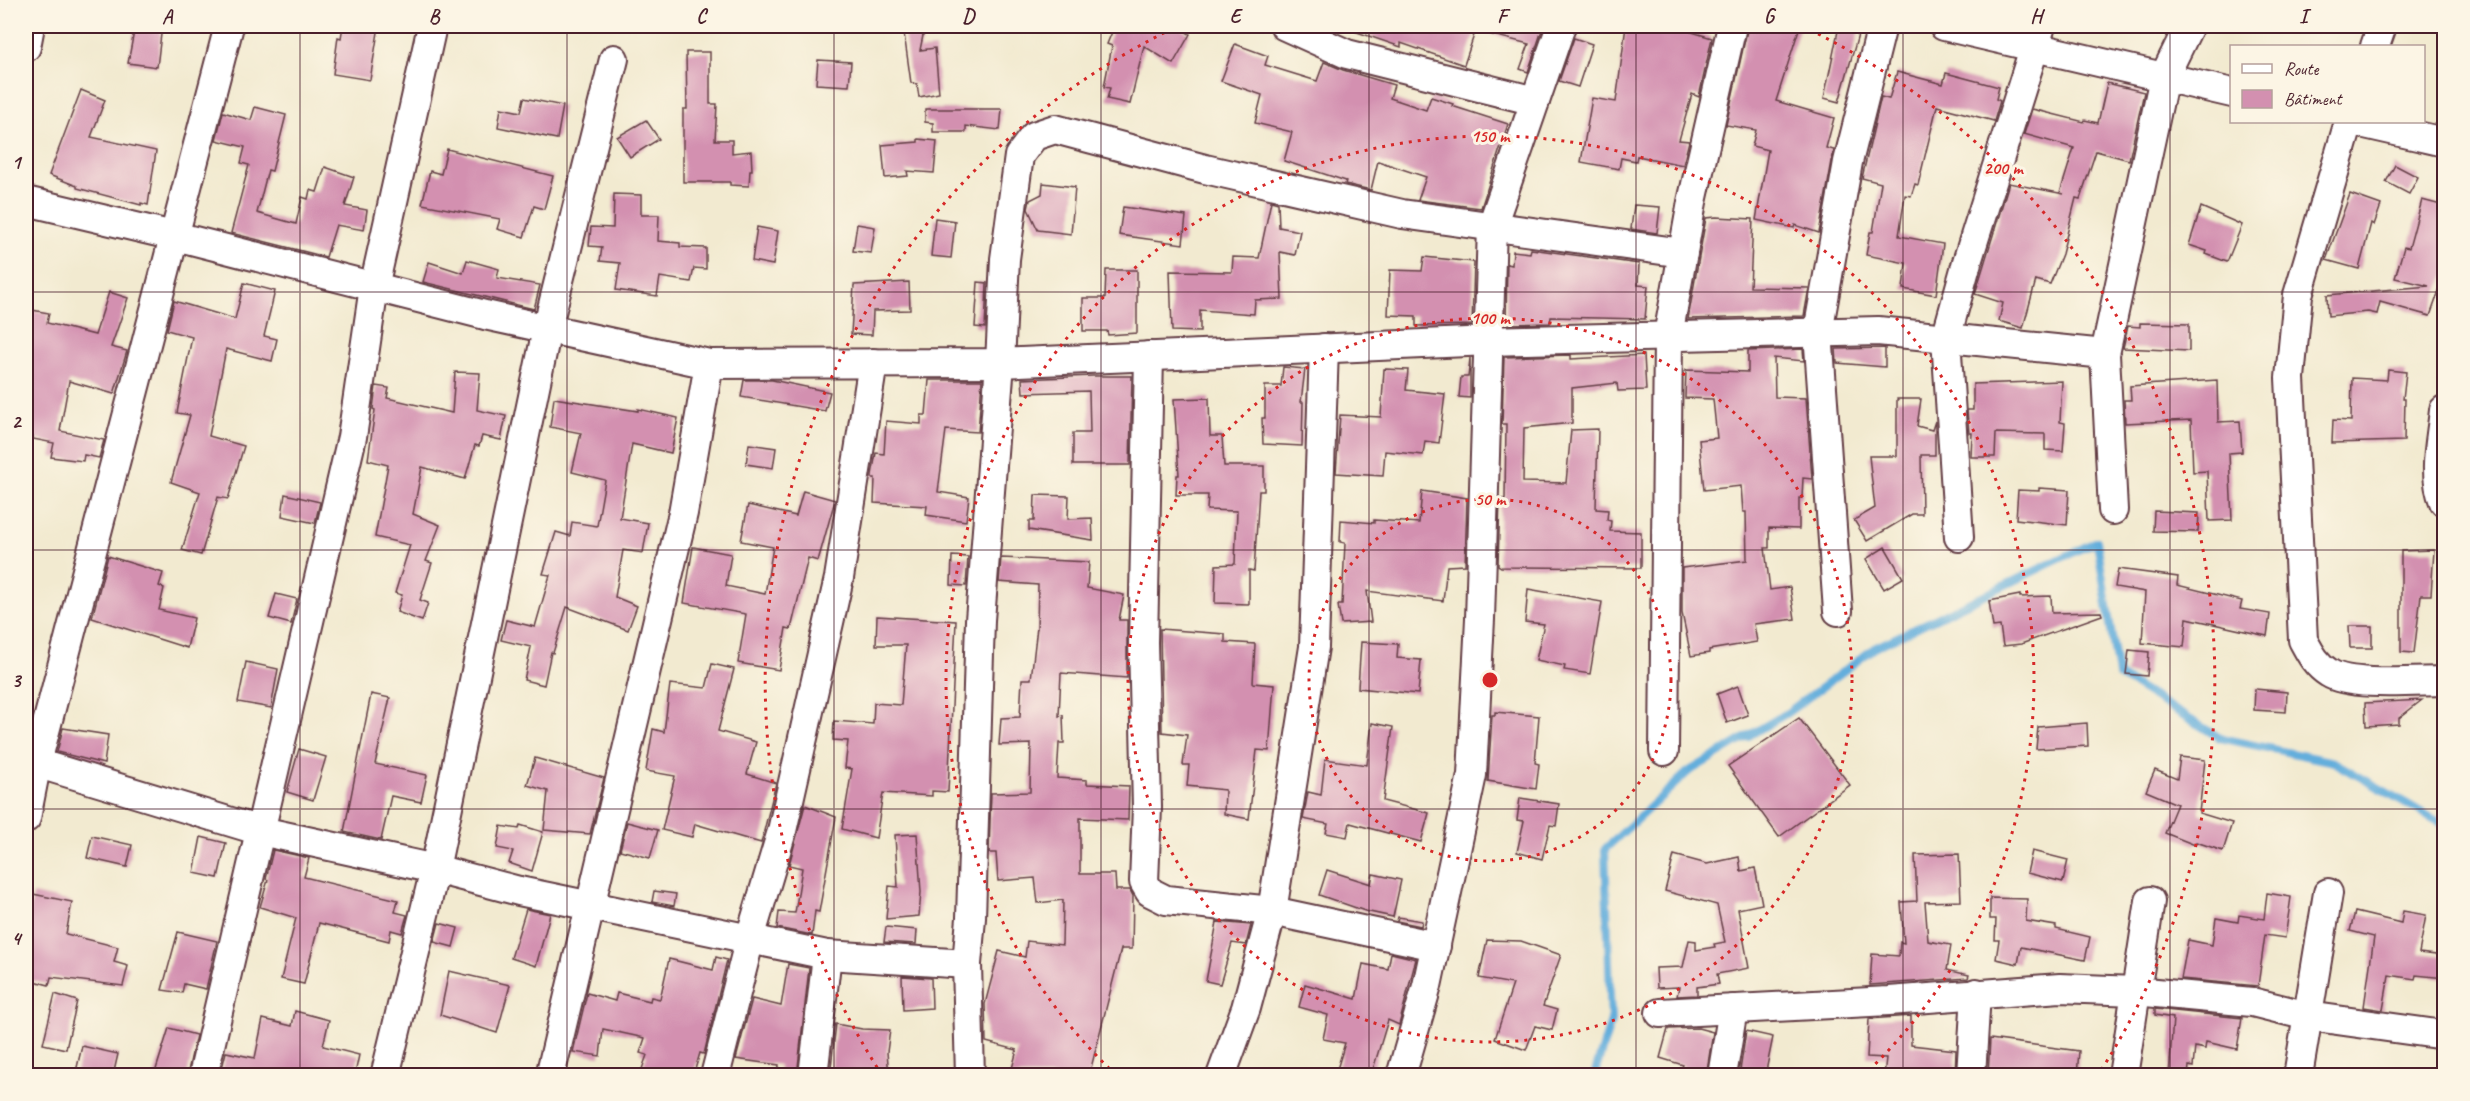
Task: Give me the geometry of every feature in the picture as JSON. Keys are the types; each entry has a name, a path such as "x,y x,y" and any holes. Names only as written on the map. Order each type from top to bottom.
{"street":[{"path":"26,47 30,26"},
{"path":"26,818 31,761 229,26"},
{"path":"203,1076 352,437 374,287 432,26"},
{"path":"1285,26 1347,54 1535,101"},
{"path":"1401,1076 1427,987 1472,775 1480,619 1492,226 1561,26"},
{"path":"1664,751 1668,336 1692,201 1732,26"},
{"path":"1838,611 1818,332 1848,162 1882,26"},
{"path":"1944,26 2037,36 2164,77 2230,93"},
{"path":"2113,510 2105,354 2164,77 2189,26"},
{"path":"2374,45 2382,26"},
{"path":"1959,537 1946,338 1966,262 2037,36"},
{"path":"385,1076 435,869 547,329 614,59"},
{"path":"2349,123 2298,295 2290,378 2303,640 2314,660 2330,674 2354,681 2445,681"},
{"path":"2360,123 2445,142"},
{"path":"970,1076 967,964 971,918 980,620 1000,363 1005,259 1019,156 1034,136 1055,129 1205,169 1390,211 1683,253"},
{"path":"26,201 547,329 709,364 1000,363 1489,341 1878,331 2105,354"},
{"path":"1221,1076 1246,1008 1272,911 1314,647 1324,348"},
{"path":"1149,356 1143,642 1147,807 1144,882 1149,892 1166,900 1272,911 1436,946"},
{"path":"715,1076 750,938 782,831 839,578 873,363"},
{"path":"550,1076 683,513 709,364"},
{"path":"2445,410 2437,469 2439,489 2445,502"},
{"path":"31,761 261,831 435,869 519,891 827,955 967,964"},
{"path":"2298,1076 2328,893"},
{"path":"2123,1076 2150,901"},
{"path":"813,1076 827,955"},
{"path":"1660,1013 1889,1001 2060,988 2135,990 2252,1002 2308,1016 2445,1035"},
{"path":"1971,1076 1976,993"},
{"path":"1722,1076 1733,1009"}],"building":[{"path":"135,26 162,26 157,67 128,63"},
{"path":"343,26 379,26 370,80 333,74 338,37 341,38"},
{"path":"903,26 925,26 920,50 935,48 939,93 919,97 917,84 911,83"},
{"path":"1112,26 1176,26 1190,34 1173,64 1144,46 1130,104 1107,99 1110,88 1104,87 1112,46 1107,44 1114,27"},
{"path":"1348,26 1477,26 1464,65 1401,43 1401,47 1348,29"},
{"path":"1486,26 1543,27 1528,72 1520,69 1529,44 1485,33"},
{"path":"1626,26 1672,26 1712,38 1699,97 1692,94 1679,140 1689,141 1683,165 1637,156 1636,161 1621,158 1619,169 1581,162 1592,98 1616,102"},
{"path":"1748,26 1800,26 1776,101 1834,118 1826,148 1834,150 1819,233 1795,225 1794,228 1756,220 1768,150 1752,146 1756,130 1726,125"},
{"path":"1839,26 1860,28 1839,102 1824,98"},
{"path":"1574,38 1592,44 1578,87 1559,81"},
{"path":"1235,44 1268,56 1265,65 1317,81 1324,62 1394,85 1390,98 1426,110 1431,97 1508,124 1481,208 1418,200 1426,177 1378,161 1371,190 1345,184 1346,181 1284,161 1292,132 1255,123 1262,95 1221,81"},
{"path":"686,52 710,52 710,104 717,104 715,140 732,140 732,153 751,151 752,170 750,170 749,186 730,185 730,182 683,182 683,109 687,109"},
{"path":"818,60 851,62 849,86 816,84"},
{"path":"1897,72 1943,84 1946,73 1999,87 1996,99 2000,101 1994,121 1937,106 1918,185 1915,184 1911,196 1905,195 1899,236 1943,244 1936,295 1903,289 1906,263 1866,255 1870,232 1873,232 1881,183 1862,178 1881,97 1889,99"},
{"path":"2107,83 2144,92 2129,160 2096,151 2080,199 2076,198 2062,254 2050,284 2036,280 2023,328 1999,321 2003,303 1975,294 2009,183 2064,194 2060,193 2074,148 2024,134 2032,109 2084,122 2085,120 2098,123"},
{"path":"81,90 105,100 91,137 156,151 148,205 77,188 77,186 49,175"},
{"path":"524,98 563,106 557,139 498,127 501,108 521,112"},
{"path":"255,107 286,115 272,171 268,170 257,213 296,224 302,197 308,199 310,190 317,192 325,167 354,177 345,206 367,210 364,230 336,225 326,257 231,233 249,165 241,163 245,147 216,140 223,112 251,120"},
{"path":"925,109 1002,109 1000,130 966,126 966,132 933,132 933,123 925,122"},
{"path":"646,120 659,139 630,157 617,137"},
{"path":"918,139 937,141 934,173 907,171 908,176 885,178 882,145 918,142"},
{"path":"447,149 553,176 544,209 534,206 524,237 497,229 500,219 422,204 430,171 441,174"},
{"path":"2395,165 2418,177 2409,194 2386,182"},
{"path":"1043,183 1075,187 1071,234 1038,230 1028,209 1030,200 1042,194"},
{"path":"614,194 641,195 641,215 659,215 658,241 680,243 680,247 706,248 706,269 694,268 691,282 660,277 657,296 616,290 620,263 600,261 602,247 589,246 591,227 613,228"},
{"path":"2350,194 2381,205 2374,225 2371,223 2359,269 2326,260"},
{"path":"2422,200 2445,206 2445,274 2430,316 2380,302 2377,314 2368,312 2328,316 2327,295 2429,286 2395,278 2404,247 2409,248"},
{"path":"1271,201 1278,203 1279,227 1300,231 1295,255 1280,252 1282,299 1255,300 1254,314 1200,310 1200,332 1172,331 1170,271 1232,272 1233,257 1259,258"},
{"path":"1634,205 1660,207 1657,233 1631,229"},
{"path":"1123,207 1186,216 1183,244 1119,235"},
{"path":"2201,207 2242,225 2227,262 2206,254 2207,251 2189,245"},
{"path":"935,218 955,221 951,258 931,256"},
{"path":"1706,218 1753,219 1750,287 1809,288 1804,316 1688,319"},
{"path":"857,224 875,227 871,253 853,251"},
{"path":"757,227 778,231 773,265 752,261"},
{"path":"1531,249 1639,264 1638,285 1648,286 1645,319 1551,317 1550,323 1506,324 1507,264 1512,265 1513,251 1530,253"},
{"path":"1424,257 1474,262 1472,325 1416,326 1416,316 1388,315 1390,270 1422,271"},
{"path":"467,260 499,269 497,278 540,285 534,309 423,282 429,262 463,273"},
{"path":"1106,270 1137,270 1137,333 1108,335 1107,331 1083,331 1083,298 1105,298"},
{"path":"909,282 910,310 873,311 872,335 851,334 854,285"},
{"path":"978,282 987,283 985,328 975,327"},
{"path":"244,283 275,291 264,336 277,339 272,361 226,349 209,436 244,446 228,499 218,497 201,555 182,550 200,492 171,482 190,415 177,413 192,337 167,330 174,301 235,319"},
{"path":"109,292 128,298 111,347 127,351 114,394 69,381 60,431 104,440 99,458 84,455 83,461 51,457 54,443 33,439 33,436 26,434 26,309 49,313 47,323 95,335"},
{"path":"2140,323 2189,324 2189,351 2123,348 2128,326 2140,327"},
{"path":"1885,348 1885,367 1837,363 1836,349"},
{"path":"1803,349 1804,361 1774,358 1775,397 1806,398 1812,479 1803,478 1802,498 1799,498 1799,529 1769,528 1769,548 1765,548 1770,590 1790,587 1795,619 1754,624 1757,642 1709,650 1709,653 1691,656 1682,613 1682,568 1747,560 1746,512 1743,512 1741,486 1704,490 1699,440 1717,438 1713,399 1685,398 1686,370 1748,372 1748,351"},
{"path":"1571,355 1571,359 1644,355 1646,390 1618,391 1617,383 1572,388 1572,423 1524,428 1523,482 1566,483 1571,430 1598,429 1596,509 1608,510 1607,520 1611,521 1610,531 1641,532 1641,568 1501,567 1498,565 1500,499 1505,499 1506,424 1502,424 1504,357"},
{"path":"1470,358 1470,398 1459,397 1461,377 1468,377"},
{"path":"1283,367 1305,369 1301,402 1303,402 1302,446 1263,444 1262,418 1265,418 1265,386 1281,386"},
{"path":"1384,369 1408,370 1406,390 1445,394 1439,443 1425,441 1423,455 1385,451 1383,476 1336,473 1340,415 1381,417"},
{"path":"2388,370 2406,372 2403,399 2405,399 2404,441 2332,443 2333,420 2351,421 2352,378 2387,380"},
{"path":"455,372 480,373 477,410 506,416 501,440 482,436 479,446 475,445 465,479 422,467 413,514 440,525 426,561 432,563 420,600 428,603 422,621 397,612 402,595 395,593 410,545 375,537 388,465 368,460 376,386 389,388 387,398 452,413"},
{"path":"1132,376 1130,465 1073,465 1073,433 1090,433 1089,391 1023,393 1022,379"},
{"path":"744,380 772,380 830,392 825,411 741,397"},
{"path":"929,380 982,380 978,432 946,430 938,492 969,497 966,521 926,515 927,506 874,503 875,478 872,478 872,475 876,453 884,454 886,421 921,424 921,415 926,415"},
{"path":"2217,380 2218,422 2240,421 2242,452 2229,453 2232,520 2209,521 2207,471 2193,472 2191,420 2125,423 2124,400 2131,400 2130,386"},
{"path":"2062,381 2060,422 2065,423 2063,451 2045,450 2045,434 1996,433 1995,457 1971,457 1972,433 1969,433 1967,410 1973,410 1973,384"},
{"path":"554,398 638,411 638,409 678,418 671,453 632,444 620,518 648,523 643,553 623,550 615,597 637,606 628,630 567,607 553,653 551,652 544,685 524,680 531,647 501,640 506,620 535,627 550,575 543,574 556,532 570,536 572,522 597,526 605,480 572,472 581,433 550,427"},
{"path":"1209,398 1210,436 1222,436 1224,466 1264,466 1264,491 1259,491 1254,571 1249,570 1249,604 1215,603 1216,565 1235,564 1237,511 1207,510 1208,495 1176,495 1177,475 1179,475 1174,399"},
{"path":"1897,399 1921,399 1917,426 1932,430 1935,421 1935,455 1921,455 1922,514 1912,514 1867,541 1854,520 1875,508 1869,456 1897,456"},
{"path":"749,444 776,448 773,468 746,464"},
{"path":"2039,488 2069,490 2067,525 2016,519 2018,490 2039,491"},
{"path":"803,491 835,500 818,561 808,558 791,629 786,628 779,670 738,663 746,614 684,603 693,547 731,554 726,586 765,594 773,547 741,541 748,505 796,516"},
{"path":"1422,491 1467,498 1465,565 1447,566 1443,601 1367,591 1371,622 1341,624 1338,605 1342,605 1345,543 1340,542 1341,520 1419,523"},
{"path":"285,494 320,502 315,523 282,516"},
{"path":"1035,495 1069,496 1068,519 1092,518 1093,540 1029,530 1029,521 1034,521"},
{"path":"2154,511 2199,513 2198,532 2153,531"},
{"path":"1885,547 1903,578 1884,589 1866,559"},
{"path":"2434,550 2431,595 2421,595 2414,653 2401,652 2401,551"},
{"path":"108,556 163,573 159,586 164,588 159,610 194,618 187,648 92,618"},
{"path":"952,556 968,557 966,586 951,585"},
{"path":"1001,558 1089,562 1087,588 1124,595 1119,620 1127,620 1127,678 1061,673 1059,716 1063,715 1064,743 1059,743 1057,778 1087,780 1087,784 1129,786 1128,820 1080,818 1080,874 1115,874 1116,890 1130,890 1133,896 1132,949 1121,949 1089,1076 1010,1076 1017,1050 986,1042 985,1004 999,951 1025,957 1027,941 1062,945 1063,900 1038,903 1035,878 998,881 996,853 989,853 991,793 1030,792 1031,744 999,745 1001,718 1020,717 1022,679 1031,679 1037,627 1038,585 999,582"},
{"path":"2118,569 2178,577 2177,585 2242,601 2240,609 2270,614 2267,636 2187,618 2184,647 2142,643 2145,592 2115,587"},
{"path":"1528,589 1602,602 1590,674 1564,670 1565,666 1536,660 1544,624 1525,622"},
{"path":"276,594 297,599 291,624 269,618"},
{"path":"2020,595 2020,597 2051,596 2052,613 2101,612 2102,615 2021,644 2003,646 2000,626 1993,627 1989,601"},
{"path":"877,616 956,621 948,792 932,791 932,796 883,793 876,838 842,829 852,769 845,768 848,741 833,740 834,721 873,724 874,703 901,705 906,645 876,645"},
{"path":"2349,626 2372,626 2372,648 2350,648"},
{"path":"1160,629 1225,634 1225,642 1255,644 1253,683 1274,685 1269,751 1257,750 1249,819 1224,814 1225,790 1187,786 1189,765 1183,765 1187,735 1162,732"},
{"path":"1361,642 1398,644 1397,658 1421,660 1418,694 1358,688"},
{"path":"2129,650 2149,652 2147,676 2126,674"},
{"path":"246,662 278,669 271,708 238,702"},
{"path":"712,664 734,669 718,731 756,742 747,774 776,783 761,843 695,824 692,837 662,830 675,776 646,771 653,729 664,732 670,684 706,688"},
{"path":"1738,686 1748,715 1727,723 1717,694"},
{"path":"2255,689 2287,692 2286,712 2254,710"},
{"path":"371,694 390,698 375,764 427,775 421,802 391,796 381,840 344,832"},
{"path":"2422,700 2399,718 2399,724 2366,726 2365,703"},
{"path":"1495,712 1539,716 1535,763 1539,764 1536,789 1488,781 1492,715 1495,715"},
{"path":"1799,718 1850,785 1779,837 1728,766"},
{"path":"1372,723 1393,727 1383,801 1429,813 1421,842 1350,823 1347,837 1326,833 1328,824 1303,819 1308,792 1321,795 1325,759 1367,765"},
{"path":"2087,723 2088,746 2036,749 2038,727"},
{"path":"63,728 108,735 104,764 57,752"},
{"path":"299,749 326,757 313,800 287,792"},
{"path":"2180,757 2205,760 2199,813 2232,823 2223,851 2196,842 2195,845 2165,833 2177,804 2146,791 2155,770 2177,779"},
{"path":"535,758 604,778 590,834 544,830 548,791 527,785"},
{"path":"1520,798 1559,804 1556,826 1550,825 1542,859 1517,852 1524,821 1517,820"},
{"path":"805,805 836,817 819,912 815,911 812,935 777,928 779,912 795,913 802,868 789,865"},
{"path":"627,822 658,830 650,858 620,850"},
{"path":"520,825 543,832 532,871 509,863 513,851 497,848 501,826 519,829"},
{"path":"917,834 921,892 919,916 886,919 889,886 898,887 895,835"},
{"path":"92,836 132,845 127,867 87,858"},
{"path":"201,837 226,843 218,878 194,873"},
{"path":"273,850 309,858 304,877 398,900 395,912 407,915 402,933 391,930 389,941 319,923 304,984 281,979 296,918 260,907"},
{"path":"2032,851 2068,860 2063,882 2027,873"},
{"path":"1959,854 1961,901 1925,902 1928,941 1951,945 1947,970 1969,975 1968,978 1870,985 1872,954 1899,956 1900,942 1904,943 1901,902 1917,901 1915,855"},
{"path":"1674,855 1707,864 1739,857 1741,871 1755,868 1762,904 1738,909 1749,968 1717,974 1719,984 1697,987 1697,995 1677,996 1679,987 1657,988 1656,968 1683,967 1689,940 1696,941 1696,950 1715,947 1714,944 1725,942 1717,905 1665,891"},
{"path":"1327,870 1371,884 1373,874 1401,880 1393,917 1365,911 1319,895"},
{"path":"654,891 676,894 674,906 652,902"},
{"path":"2267,893 2291,897 2285,938 2265,935 2258,986 2181,979 2188,940 2212,945 2216,918 2238,922 2239,915 2264,919"},
{"path":"33,894 72,902 66,934 118,947 114,962 128,966 123,986 51,977 49,985 26,979 26,933"},
{"path":"1990,898 2027,899 2026,921 2056,926 2056,929 2090,937 2085,960 2021,947 2018,964 1996,959 1999,940 1995,940 1996,919 1990,919"},
{"path":"526,909 550,914 536,966 511,958"},
{"path":"2403,911 2426,915 2419,953 2445,956 2445,978 2416,975 2415,979 2389,975 2383,1010 2364,1007 2374,937 2350,931 2355,912 2401,923"},
{"path":"1398,917 1422,921 1421,926 1397,921"},
{"path":"1217,922 1251,925 1246,945 1232,943 1220,984 1206,981"},
{"path":"439,923 458,928 453,947 434,942"},
{"path":"886,927 917,930 916,944 884,942"},
{"path":"178,932 217,941 206,989 184,984 182,993 162,990"},
{"path":"1487,940 1521,941 1561,955 1543,1006 1557,1010 1552,1030 1535,1026 1526,1050 1495,1039 1513,984 1479,978"},
{"path":"1391,953 1416,959 1399,1025 1388,1020 1371,1076 1335,1076 1345,1043 1323,1039 1328,1015 1299,1007 1305,984 1356,999 1363,964 1388,969"},
{"path":"716,957 727,960 704,1054 700,1053 693,1076 659,1076 642,1069 647,1055 640,1053 645,1038 603,1029 600,1056 573,1052 587,993 615,1001 617,993 650,1001 651,997 660,999 669,959 713,970"},
{"path":"788,964 809,968 797,1076 778,1076 779,1065 736,1059 752,999 781,1006"},
{"path":"449,971 510,985 497,1033 440,1015"},
{"path":"902,976 931,978 932,1008 903,1010"},
{"path":"55,994 77,1001 66,1049 43,1044"},
{"path":"2155,1009 2242,1018 2237,1049 2206,1042 2205,1049 2195,1047 2193,1067 2189,1066 2188,1076 2169,1076 2173,1018 2155,1015"},
{"path":"295,1011 329,1020 323,1046 359,1055 355,1074 345,1071 344,1076 220,1076 226,1052 255,1058 263,1019 292,1026"},
{"path":"1911,1016 1911,1045 1956,1050 1955,1076 1884,1076 1886,1058 1867,1057 1869,1019"},
{"path":"836,1024 862,1029 890,1030 887,1052 889,1076 830,1076"},
{"path":"169,1028 196,1035 187,1076 154,1076"},
{"path":"1698,1028 1713,1032 1706,1076 1681,1070 1683,1065 1660,1058 1668,1029"},
{"path":"1746,1031 1773,1037 1765,1076 1740,1071"},
{"path":"1990,1039 2079,1051 2077,1076 1988,1076"},
{"path":"82,1046 118,1054 113,1076 75,1076"}],"waterway":[{"path":"1594,1076 1611,1021 1605,849 1688,772 1787,713 1876,647 2097,541 2118,675 2220,738 2334,762 2444,825"}]}
